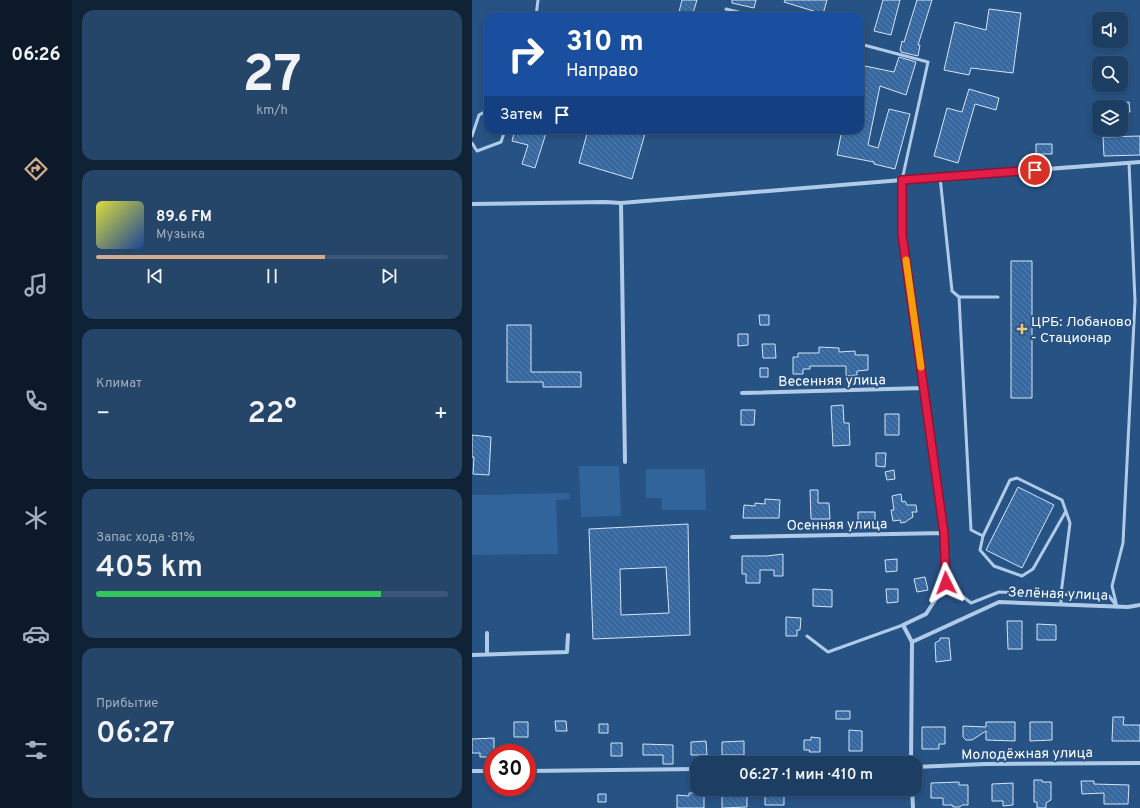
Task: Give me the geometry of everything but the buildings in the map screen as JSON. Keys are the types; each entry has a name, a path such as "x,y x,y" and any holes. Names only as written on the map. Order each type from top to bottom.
{"street":[{"path":"472,204 621,203 1140,162"},
{"path":"902,180 902,234 944,533 946,583 926,614 903,625 912,642 911,756"},
{"path":"621,203 625,462"},
{"name":"Весенняя улица","path":"742,393 924,388"},
{"name":"Осенняя улица","path":"732,537 944,533"},
{"name":"Зелёная улица","path":"912,642 999,602 1117,607 1140,605"},
{"path":"487,633 487,654"},
{"path":"472,655 567,652 568,635"},
{"name":"Молодёжная улица","path":"922,767 985,764 1140,763"},
{"path":"536,770 690,769"},
{"path":"472,771 484,771"},
{"path":"912,796 913,808"}],"lane":[{"path":"536,12 538,0"},
{"path":"726,9 738,12"},
{"path":"864,45 928,62 902,180"},
{"path":"472,136 479,115 484,112"},
{"path":"472,143 477,151 500,142 503,134"},
{"path":"1117,607 1112,586 1123,543 1135,301 1129,163"},
{"path":"940,177 952,291 959,297 998,297"},
{"path":"959,297 971,530 983,536"},
{"path":"1061,604 1070,522 1066,511 1062,500 1017,478 1010,480 983,536 980,550 994,566 1022,576 1033,569 1066,511"},
{"path":"946,583 971,603 999,592 1109,596 1117,607"},
{"path":"808,636 828,652 903,625"}],"shaded area":[{"path":"579,466 619,466 621,516 581,517"},
{"path":"646,469 705,469 706,510 662,510 662,498 646,498"},
{"path":"569,493 570,499 556,500 558,554 472,555 472,495"}],"slow traffic":[{"path":"906,260 921,367"}],"place":[{"name":"ЦРБ: Лобаново - Стационар","path":"1022,329"}],"route":[{"path":"946,583 944,533 902,234 902,180 1035,170"}]}
